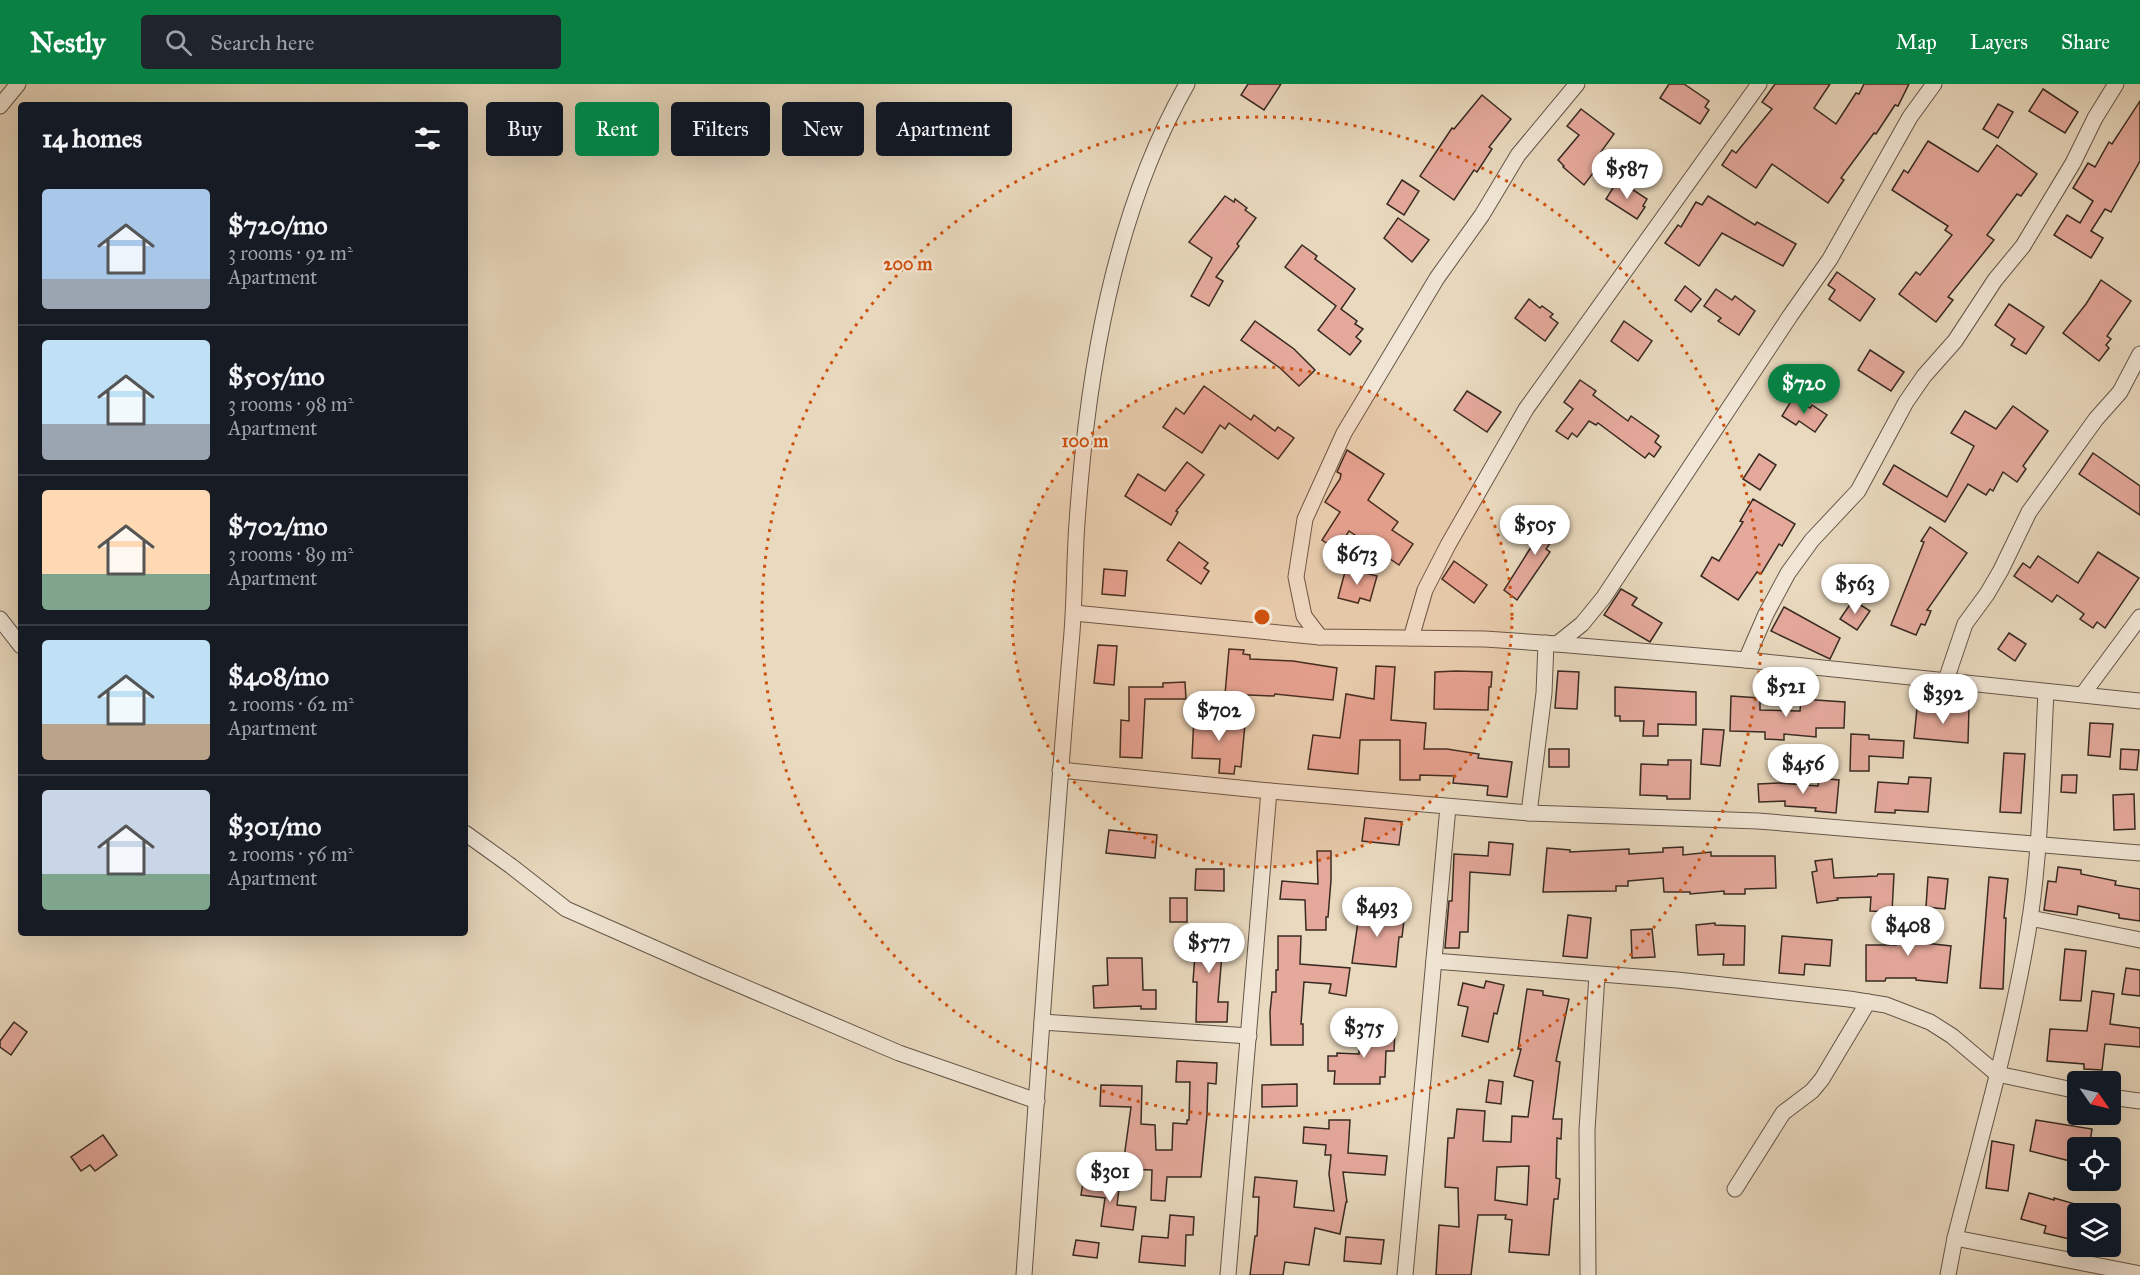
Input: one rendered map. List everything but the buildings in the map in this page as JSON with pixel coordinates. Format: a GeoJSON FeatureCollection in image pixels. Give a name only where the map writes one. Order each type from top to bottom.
{"type":"FeatureCollection","features":[{"type":"Feature","properties":{"kind":"street"},"geometry":{"type":"LineString","coordinates":[[0,106],[18,84]]}},
{"type":"Feature","properties":{"kind":"street"},"geometry":{"type":"LineString","coordinates":[[1024,1275],[1060,770],[1074,613],[1077,525],[1085,428],[1103,318],[1126,229],[1153,155],[1187,84]]}},
{"type":"Feature","properties":{"kind":"street"},"geometry":{"type":"LineString","coordinates":[[1320,637],[1304,616],[1296,577],[1305,519],[1344,433],[1437,278],[1482,215],[1518,155],[1576,84]]}},
{"type":"Feature","properties":{"kind":"street"},"geometry":{"type":"LineString","coordinates":[[1411,638],[1425,590],[1526,409],[1759,84]]}},
{"type":"Feature","properties":{"kind":"street"},"geometry":{"type":"LineString","coordinates":[[1529,813],[1552,643],[1582,624],[1604,597],[1830,259],[1910,117],[1934,84]]}},
{"type":"Feature","properties":{"kind":"street"},"geometry":{"type":"LineString","coordinates":[[1746,660],[1766,614],[1788,573],[1812,540],[1858,491],[1905,402],[1955,341],[1995,280],[2023,246],[2073,163],[2095,118],[2116,84]]}},
{"type":"Feature","properties":{"kind":"street"},"geometry":{"type":"LineString","coordinates":[[1947,680],[1965,624],[1992,586],[2029,512],[2096,419],[2120,392],[2140,354]]}},
{"type":"Feature","properties":{"kind":"street"},"geometry":{"type":"LineString","coordinates":[[1074,613],[1320,637],[1485,639],[1552,643],[1746,660],[2140,701]]}},
{"type":"Feature","properties":{"kind":"street"},"geometry":{"type":"LineString","coordinates":[[2083,694],[2140,617]]}},
{"type":"Feature","properties":{"kind":"street"},"geometry":{"type":"LineString","coordinates":[[0,619],[18,642]]}},
{"type":"Feature","properties":{"kind":"street"},"geometry":{"type":"LineString","coordinates":[[1948,1275],[1955,1238],[2013,1012],[2030,918],[2038,844],[2046,692]]}},
{"type":"Feature","properties":{"kind":"street"},"geometry":{"type":"LineString","coordinates":[[1060,770],[1448,807],[1529,813],[1758,821],[2140,853]]}},
{"type":"Feature","properties":{"kind":"street"},"geometry":{"type":"LineString","coordinates":[[1227,1275],[1269,791]]}},
{"type":"Feature","properties":{"kind":"street"},"geometry":{"type":"LineString","coordinates":[[1405,1275],[1448,807]]}},
{"type":"Feature","properties":{"kind":"street"},"geometry":{"type":"LineString","coordinates":[[468,835],[566,909],[899,1053],[1037,1101]]}},
{"type":"Feature","properties":{"kind":"street"},"geometry":{"type":"LineString","coordinates":[[2030,918],[2140,940]]}},
{"type":"Feature","properties":{"kind":"street"},"geometry":{"type":"LineString","coordinates":[[1434,961],[1677,980],[1886,1005],[1930,1022],[1952,1036],[1997,1074],[2067,1089]]}},
{"type":"Feature","properties":{"kind":"street"},"geometry":{"type":"LineString","coordinates":[[1588,1275],[1587,1130],[1597,975]]}},
{"type":"Feature","properties":{"kind":"street"},"geometry":{"type":"LineString","coordinates":[[1735,1189],[1783,1113],[1812,1091],[1822,1079],[1868,1002]]}},
{"type":"Feature","properties":{"kind":"street"},"geometry":{"type":"LineString","coordinates":[[1042,1022],[1249,1036]]}},
{"type":"Feature","properties":{"kind":"street"},"geometry":{"type":"LineString","coordinates":[[2121,1098],[2140,1101]]}},
{"type":"Feature","properties":{"kind":"street"},"geometry":{"type":"LineString","coordinates":[[1955,1238],[2140,1274]]}}]}
